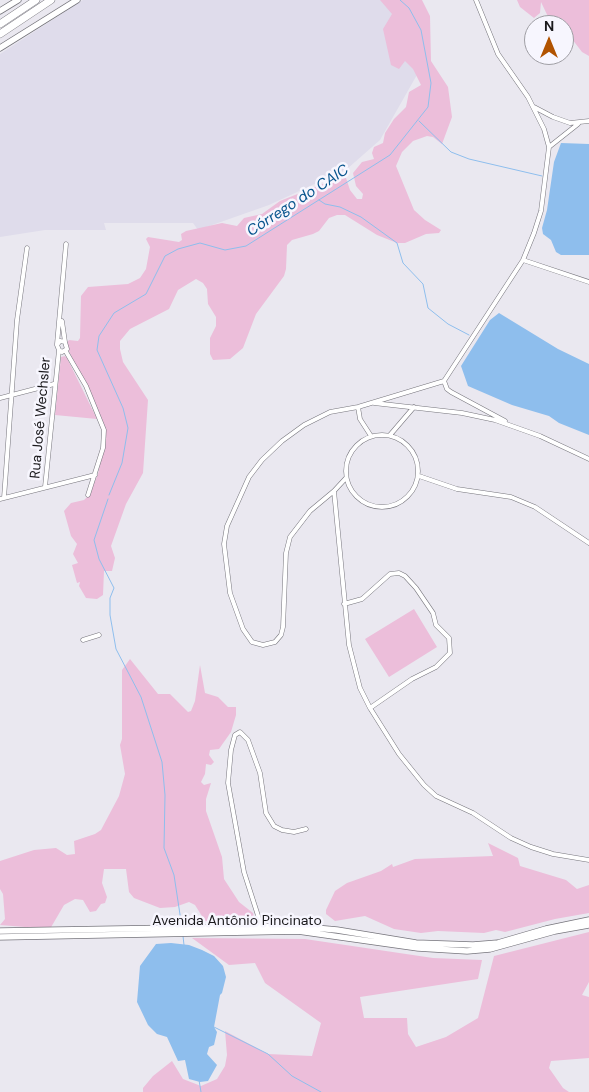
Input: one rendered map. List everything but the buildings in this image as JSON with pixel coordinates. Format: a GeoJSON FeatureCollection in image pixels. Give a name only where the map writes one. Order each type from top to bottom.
{"type":"FeatureCollection","features":[{"type":"Feature","properties":{"kind":"highway"},"geometry":{"type":"LineString","coordinates":[[0,24],[36,0]]}},
{"type":"Feature","properties":{"kind":"highway"},"geometry":{"type":"LineString","coordinates":[[0,34],[51,0]]}},
{"type":"Feature","properties":{"kind":"main road"},"geometry":{"type":"LineString","coordinates":[[0,11],[18,0]]}},
{"type":"Feature","properties":{"kind":"main road"},"geometry":{"type":"LineString","coordinates":[[0,48],[77,0]]}},
{"type":"Feature","properties":{"kind":"main road","name":"Avenida Antônio Pincinato"},"geometry":{"type":"LineString","coordinates":[[0,931],[261,925],[321,928],[416,943],[473,945],[498,942],[589,920]]}},
{"type":"Feature","properties":{"kind":"main road","name":"Avenida Antônio Pincinato"},"geometry":{"type":"LineString","coordinates":[[0,937],[298,931],[418,948],[467,951],[490,949],[555,931],[589,925]]}},
{"type":"Feature","properties":{"kind":"street"},"geometry":{"type":"LineString","coordinates":[[346,478],[310,511],[290,536],[286,553],[281,636],[275,642],[269,644],[263,645],[252,642],[238,620],[226,577],[224,544],[227,526],[249,477],[262,460],[282,442],[304,425],[330,412],[358,407],[444,381],[523,260],[541,211],[550,147],[544,129],[528,97],[498,54],[476,0]]}},
{"type":"Feature","properties":{"kind":"street"},"geometry":{"type":"LineString","coordinates":[[532,106],[553,117],[580,123]]}},
{"type":"Feature","properties":{"kind":"street"},"geometry":{"type":"LineString","coordinates":[[550,147],[573,126],[589,121]]}},
{"type":"Feature","properties":{"kind":"street","name":"Rua José Wechsler"},"geometry":{"type":"LineString","coordinates":[[57,344],[66,244]]}},
{"type":"Feature","properties":{"kind":"street"},"geometry":{"type":"LineString","coordinates":[[27,248],[17,320],[2,498],[95,475]]}},
{"type":"Feature","properties":{"kind":"street"},"geometry":{"type":"LineString","coordinates":[[523,260],[589,282]]}},
{"type":"Feature","properties":{"kind":"street","name":"Rua José Wechsler"},"geometry":{"type":"LineString","coordinates":[[61,316],[65,342]]}},
{"type":"Feature","properties":{"kind":"street"},"geometry":{"type":"LineString","coordinates":[[66,350],[59,350],[57,344],[62,341],[67,345],[66,350],[86,386],[103,425],[103,448],[88,495]]}},
{"type":"Feature","properties":{"kind":"street","name":"Rua José Wechsler"},"geometry":{"type":"LineString","coordinates":[[45,487],[54,384],[59,350]]}},
{"type":"Feature","properties":{"kind":"street"},"geometry":{"type":"LineString","coordinates":[[444,381],[447,389],[517,427],[589,459]]}},
{"type":"Feature","properties":{"kind":"street"},"geometry":{"type":"LineString","coordinates":[[0,398],[54,384]]}},
{"type":"Feature","properties":{"kind":"street"},"geometry":{"type":"LineString","coordinates":[[372,402],[462,413],[517,427]]}},
{"type":"Feature","properties":{"kind":"street"},"geometry":{"type":"LineString","coordinates":[[358,407],[360,419],[371,436]]}},
{"type":"Feature","properties":{"kind":"street"},"geometry":{"type":"LineString","coordinates":[[390,436],[414,407]]}},
{"type":"Feature","properties":{"kind":"street"},"geometry":{"type":"LineString","coordinates":[[371,436],[390,436],[405,442],[415,455],[419,476],[416,487],[400,503],[389,507],[378,507],[367,504],[357,498],[346,478],[348,457],[354,448],[371,436]]}},
{"type":"Feature","properties":{"kind":"street"},"geometry":{"type":"LineString","coordinates":[[419,476],[457,489],[511,497],[540,510],[589,543]]}},
{"type":"Feature","properties":{"kind":"street"},"geometry":{"type":"LineString","coordinates":[[334,491],[349,645],[360,688],[370,708],[399,754],[424,786],[436,796],[467,810],[511,838],[553,854],[589,860]]}},
{"type":"Feature","properties":{"kind":"street"},"geometry":{"type":"LineString","coordinates":[[344,604],[362,598],[390,574],[398,573],[405,576],[416,588],[433,612],[436,624],[449,638],[450,653],[436,667],[412,679],[370,708]]}},
{"type":"Feature","properties":{"kind":"street"},"geometry":{"type":"LineString","coordinates":[[82,640],[100,635]]}},
{"type":"Feature","properties":{"kind":"street"},"geometry":{"type":"LineString","coordinates":[[261,925],[244,872],[228,783],[231,750],[235,735],[240,732],[248,740],[260,772],[266,813],[274,826],[282,830],[294,832],[306,829]]}},
{"type":"Feature","properties":{"kind":"shaded area"},"geometry":{"type":"Polygon","coordinates":[[[83,0],[384,0],[407,29],[418,73],[380,140],[347,169],[269,205],[198,230],[193,223],[104,223],[106,230],[45,230],[0,237],[0,54],[83,0]]]}},
{"type":"Feature","properties":{"kind":"shaded area"},"geometry":{"type":"Polygon","coordinates":[[[380,0],[422,0],[430,16],[431,61],[448,87],[452,117],[442,144],[433,137],[427,136],[413,141],[402,152],[396,166],[414,210],[441,230],[439,233],[426,234],[405,243],[397,243],[377,235],[345,215],[337,215],[329,218],[319,231],[292,240],[287,245],[284,276],[256,314],[243,348],[230,359],[213,360],[210,354],[210,338],[216,326],[216,317],[208,304],[207,289],[203,283],[196,279],[178,290],[169,309],[130,329],[120,341],[120,349],[123,362],[148,400],[143,473],[126,504],[111,546],[115,558],[112,571],[104,571],[103,595],[97,599],[86,598],[79,586],[80,582],[77,583],[72,565],[78,563],[73,554],[77,544],[71,536],[64,511],[71,503],[84,500],[89,495],[98,474],[106,436],[87,384],[78,372],[66,344],[69,340],[78,341],[80,338],[81,296],[88,287],[128,284],[140,278],[146,269],[150,247],[146,239],[148,237],[179,242],[182,240],[181,234],[186,231],[222,223],[237,226],[244,218],[262,214],[280,201],[325,183],[337,174],[346,178],[350,190],[357,199],[362,199],[363,194],[356,186],[353,173],[362,162],[374,159],[372,153],[374,147],[383,143],[385,133],[394,119],[406,107],[409,92],[421,85],[413,69],[405,61],[399,69],[391,65],[383,29],[392,14],[380,0]]]}},
{"type":"Feature","properties":{"kind":"shaded area"},"geometry":{"type":"Polygon","coordinates":[[[517,0],[589,0],[589,56],[582,52],[574,42],[574,15],[547,15],[541,2],[540,13],[538,15],[530,15],[520,7],[517,0]]]}},
{"type":"Feature","properties":{"kind":"shaded area"},"geometry":{"type":"Polygon","coordinates":[[[65,356],[97,419],[55,415],[61,357],[65,356]]]}},
{"type":"Feature","properties":{"kind":"shaded area"},"geometry":{"type":"Polygon","coordinates":[[[414,609],[437,647],[389,677],[365,639],[414,609]]]}},
{"type":"Feature","properties":{"kind":"shaded area"},"geometry":{"type":"Polygon","coordinates":[[[130,659],[158,694],[170,694],[188,712],[191,711],[195,701],[200,665],[205,693],[218,697],[228,707],[236,707],[236,715],[231,732],[219,749],[210,750],[209,755],[214,762],[211,765],[206,764],[205,774],[201,782],[204,785],[211,783],[206,799],[206,811],[222,857],[224,879],[239,902],[253,913],[254,917],[251,922],[244,923],[205,921],[195,905],[189,902],[175,907],[160,908],[134,898],[129,892],[126,869],[104,869],[102,883],[107,897],[105,903],[101,904],[96,911],[90,912],[83,900],[75,899],[64,905],[50,929],[0,925],[5,919],[3,894],[0,889],[0,861],[34,850],[56,848],[67,855],[75,854],[74,841],[101,830],[119,796],[125,774],[120,745],[122,739],[122,670],[130,659]]]}},
{"type":"Feature","properties":{"kind":"shaded area"},"geometry":{"type":"Polygon","coordinates":[[[488,843],[518,858],[520,866],[566,880],[577,889],[589,885],[589,913],[555,919],[505,932],[496,930],[484,933],[438,931],[421,933],[394,929],[365,916],[335,921],[326,914],[335,891],[347,883],[381,871],[392,864],[393,867],[415,859],[493,856],[488,843]]]}},
{"type":"Feature","properties":{"kind":"shaded area"},"geometry":{"type":"Polygon","coordinates":[[[589,932],[589,982],[582,995],[589,997],[589,1058],[551,1061],[549,1068],[563,1088],[569,1092],[143,1092],[143,1088],[153,1076],[172,1061],[183,1079],[201,1086],[217,1079],[225,1066],[227,1055],[225,1031],[268,1054],[312,1056],[321,1023],[265,983],[255,963],[229,965],[192,938],[305,939],[433,958],[482,960],[478,979],[360,997],[364,1018],[407,1018],[408,1034],[416,1047],[446,1037],[478,1018],[494,956],[589,932]]]}},
{"type":"Feature","properties":{"kind":"water"},"geometry":{"type":"Polygon","coordinates":[[[561,143],[589,144],[589,255],[561,255],[556,252],[551,240],[543,234],[542,228],[547,210],[554,162],[561,143]]]}},
{"type":"Feature","properties":{"kind":"water"},"geometry":{"type":"Polygon","coordinates":[[[499,313],[558,349],[589,364],[589,435],[559,423],[549,416],[512,405],[468,386],[461,366],[490,320],[499,313]]]}},
{"type":"Feature","properties":{"kind":"water"},"geometry":{"type":"Polygon","coordinates":[[[156,944],[189,945],[214,956],[223,966],[226,977],[220,995],[214,1027],[217,1032],[214,1045],[209,1047],[207,1054],[217,1065],[208,1081],[200,1082],[189,1079],[185,1060],[178,1061],[167,1037],[157,1034],[148,1025],[137,1002],[140,966],[156,944]]]}},
{"type":"Feature","properties":{"kind":"waterway","name":"Córrego do CAIC"},"geometry":{"type":"LineString","coordinates":[[109,495],[122,463],[128,428],[123,408],[97,350],[99,336],[114,313],[146,294],[165,256],[178,249],[200,243],[225,250],[246,246],[390,155],[428,107],[431,83],[421,30],[409,8],[400,0]]}},
{"type":"Feature","properties":{"kind":"waterway"},"geometry":{"type":"LineString","coordinates":[[419,121],[451,152],[469,159],[542,176]]}},
{"type":"Feature","properties":{"kind":"waterway"},"geometry":{"type":"LineString","coordinates":[[319,200],[361,217],[397,243],[403,263],[423,284],[428,308],[448,324],[469,335]]}},
{"type":"Feature","properties":{"kind":"waterway","name":"Córrego do CAIC"},"geometry":{"type":"LineString","coordinates":[[108,499],[94,540],[99,559],[114,588],[110,598],[110,615],[116,649],[141,697],[162,762],[165,795],[164,848],[174,875],[181,921]]}},
{"type":"Feature","properties":{"kind":"waterway"},"geometry":{"type":"LineString","coordinates":[[183,936],[184,945]]}},
{"type":"Feature","properties":{"kind":"waterway"},"geometry":{"type":"LineString","coordinates":[[214,1027],[268,1054],[292,1076],[321,1092]]}},
{"type":"Feature","properties":{"kind":"waterway"},"geometry":{"type":"LineString","coordinates":[[199,1080],[201,1092]]}}]}
